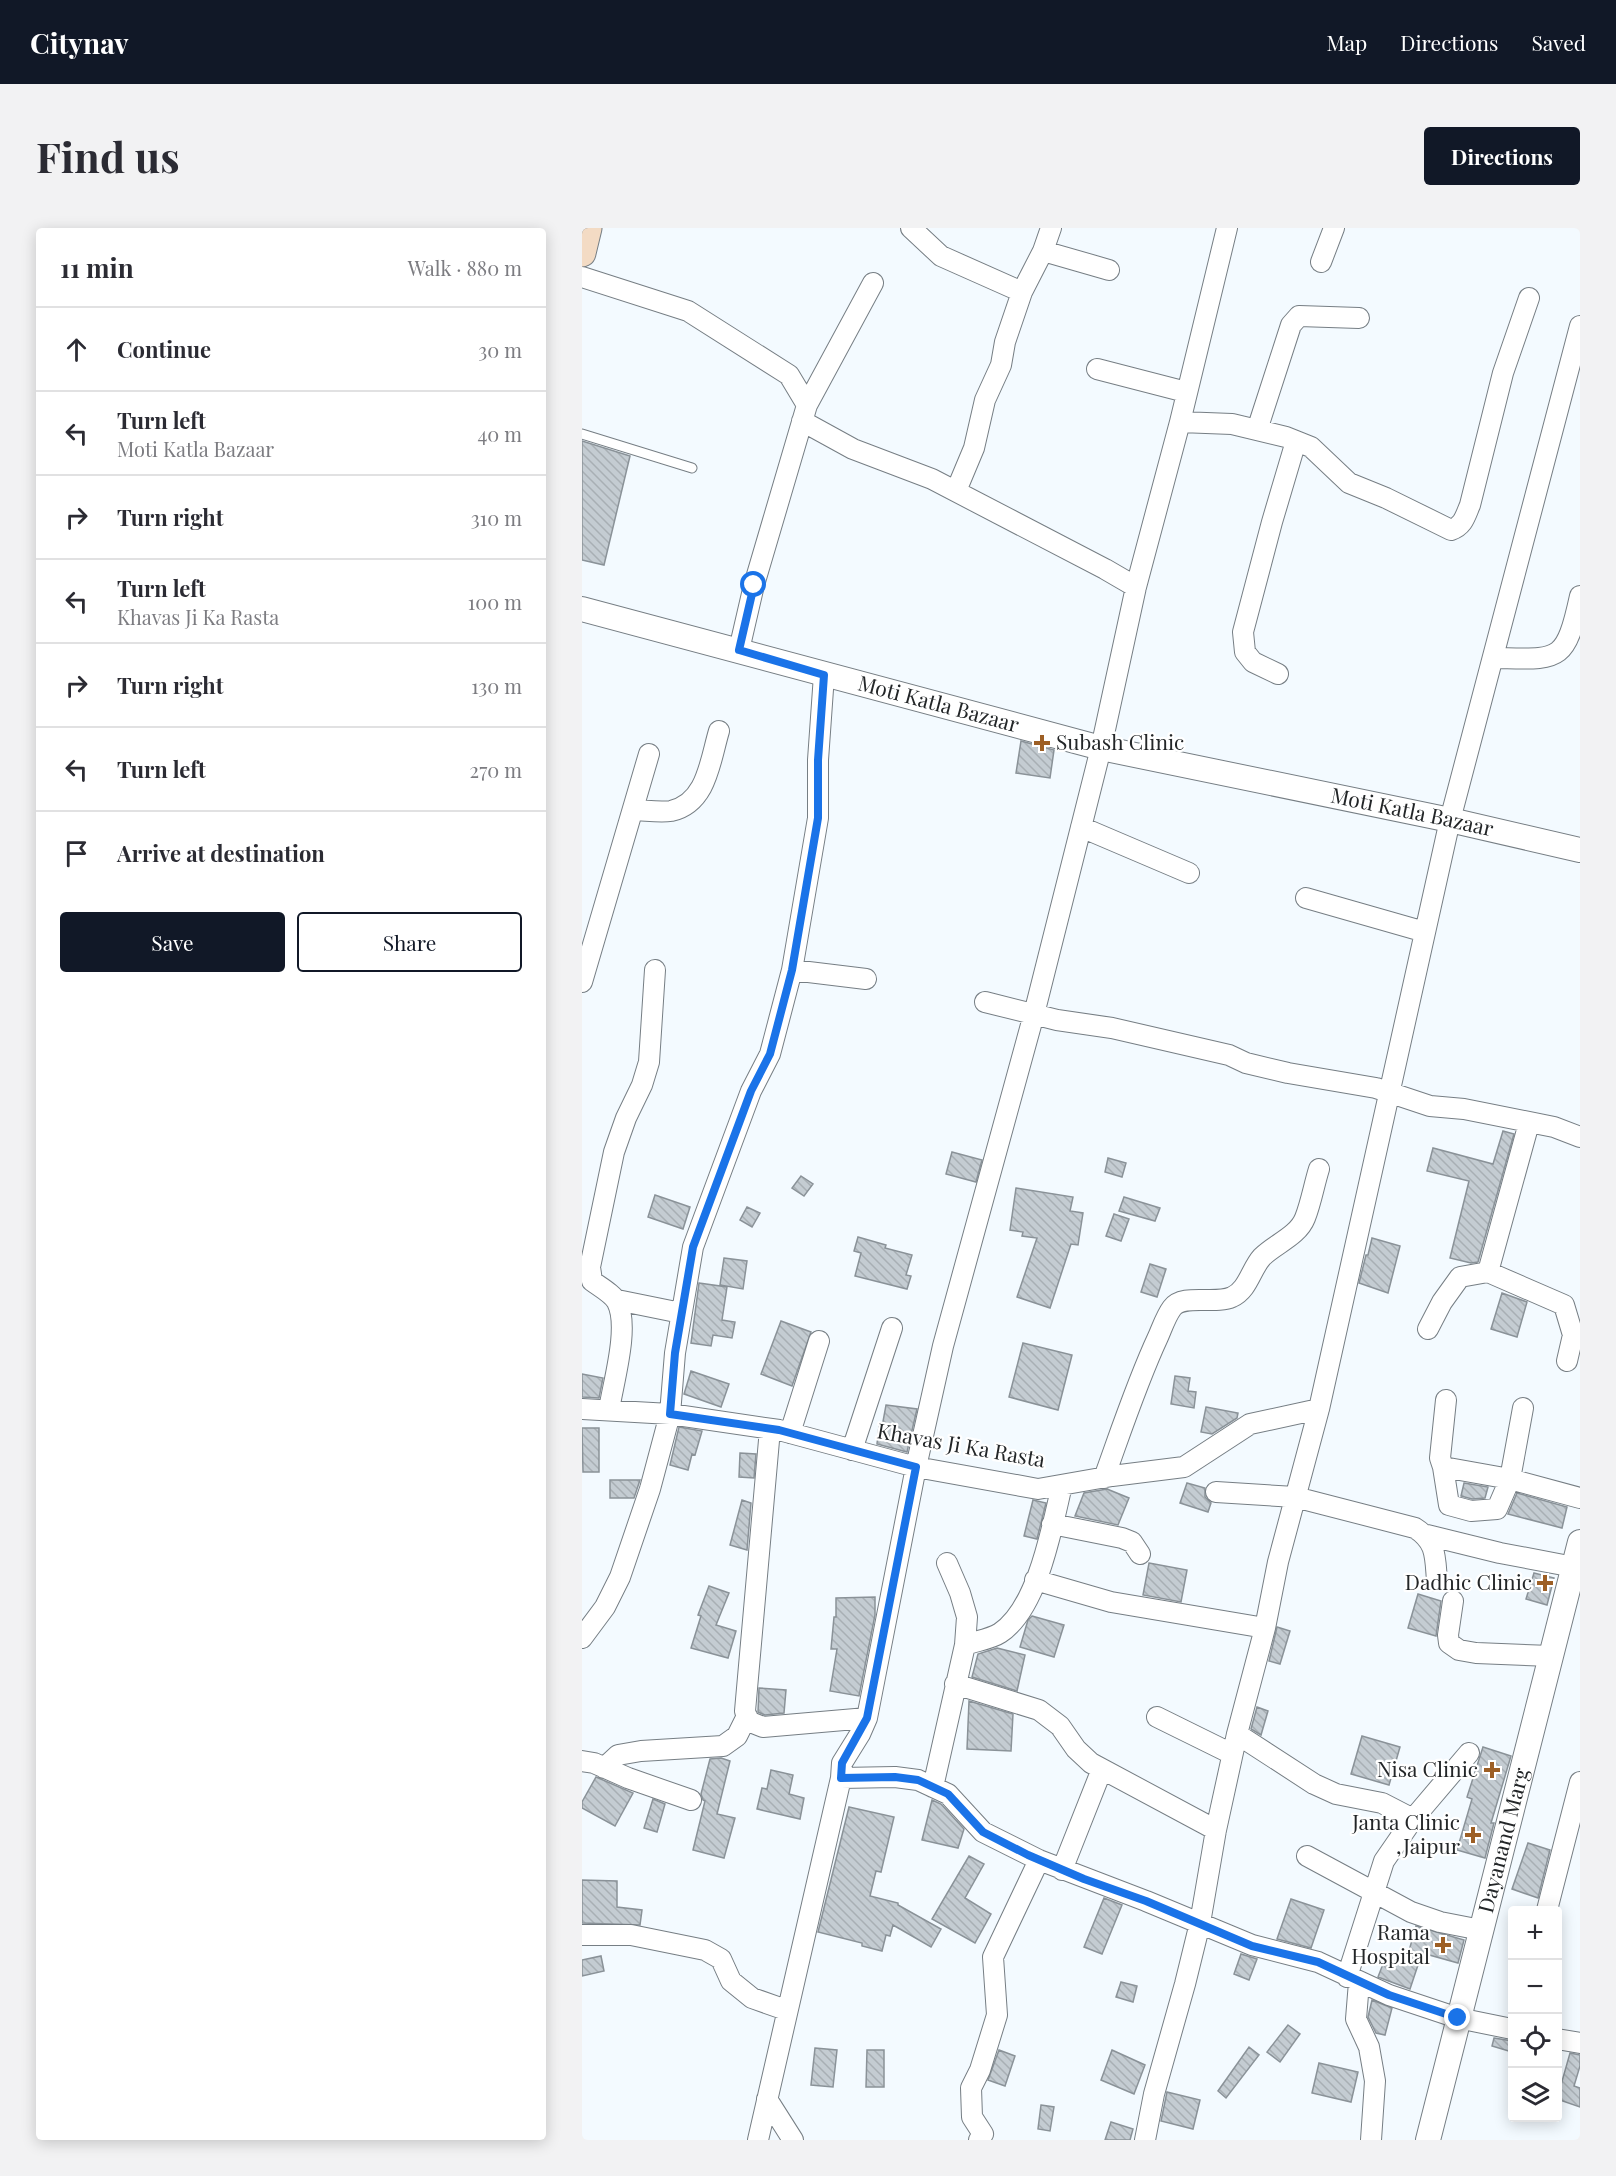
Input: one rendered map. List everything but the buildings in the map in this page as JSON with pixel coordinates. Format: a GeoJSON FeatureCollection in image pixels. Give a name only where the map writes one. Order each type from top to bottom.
{"type":"FeatureCollection","features":[{"type":"Feature","properties":{"kind":"main road"},"geometry":{"type":"LineString","coordinates":[[582,253],[588,228]]}},
{"type":"Feature","properties":{"kind":"street"},"geometry":{"type":"LineString","coordinates":[[910,228],[941,256],[1022,292]]}},
{"type":"Feature","properties":{"kind":"street"},"geometry":{"type":"LineString","coordinates":[[956,491],[974,448],[985,400],[1001,365],[1005,342],[1022,292],[1043,251],[1051,228]]}},
{"type":"Feature","properties":{"kind":"street"},"geometry":{"type":"LineString","coordinates":[[758,2140],[841,1778],[842,1763],[867,1718],[916,1467],[943,1346],[1034,1014],[1101,748],[1156,504],[1180,422],[1227,228]]}},
{"type":"Feature","properties":{"kind":"street"},"geometry":{"type":"LineString","coordinates":[[1321,262],[1334,228]]}},
{"type":"Feature","properties":{"kind":"street"},"geometry":{"type":"LineString","coordinates":[[1043,251],[1109,270]]}},
{"type":"Feature","properties":{"kind":"street"},"geometry":{"type":"LineString","coordinates":[[582,277],[688,310],[789,375],[804,413],[853,449],[932,479],[1136,587]]}},
{"type":"Feature","properties":{"kind":"street"},"geometry":{"type":"LineString","coordinates":[[739,650],[754,585],[804,413],[873,283]]}},
{"type":"Feature","properties":{"kind":"street"},"geometry":{"type":"LineString","coordinates":[[1180,422],[1232,424],[1296,441],[1311,447],[1349,483],[1451,530],[1459,528],[1470,505],[1503,373],[1529,298]]}},
{"type":"Feature","properties":{"kind":"street"},"geometry":{"type":"LineString","coordinates":[[1257,430],[1291,324],[1299,316],[1359,318]]}},
{"type":"Feature","properties":{"kind":"street"},"geometry":{"type":"LineString","coordinates":[[1145,2140],[1154,2094],[1200,1923],[1232,1754],[1265,1628],[1278,1562],[1319,1409],[1450,820],[1580,326]]}},
{"type":"Feature","properties":{"kind":"street"},"geometry":{"type":"LineString","coordinates":[[1097,369],[1186,392]]}},
{"type":"Feature","properties":{"kind":"street"},"geometry":{"type":"LineString","coordinates":[[1278,674],[1253,662],[1245,652],[1243,632],[1296,441]]}},
{"type":"Feature","properties":{"kind":"street"},"geometry":{"type":"LineString","coordinates":[[1493,658],[1544,659],[1559,652],[1568,641],[1580,596]]}},
{"type":"Feature","properties":{"kind":"street","name":"Moti Katla Bazaar"},"geometry":{"type":"LineString","coordinates":[[582,609],[1101,748],[1450,820],[1580,850]]}},
{"type":"Feature","properties":{"kind":"street"},"geometry":{"type":"LineString","coordinates":[[582,1638],[604,1607],[620,1577],[650,1489],[670,1414],[681,1313],[693,1247],[751,1091],[770,1054],[792,970],[818,818],[818,760],[824,675]]}},
{"type":"Feature","properties":{"kind":"street"},"geometry":{"type":"LineString","coordinates":[[633,810],[670,811],[691,803],[702,788],[719,731]]}},
{"type":"Feature","properties":{"kind":"street"},"geometry":{"type":"LineString","coordinates":[[582,982],[649,754]]}},
{"type":"Feature","properties":{"kind":"street"},"geometry":{"type":"LineString","coordinates":[[1081,827],[1189,873]]}},
{"type":"Feature","properties":{"kind":"street"},"geometry":{"type":"LineString","coordinates":[[1306,897],[1425,932]]}},
{"type":"Feature","properties":{"kind":"street"},"geometry":{"type":"LineString","coordinates":[[655,970],[649,1062],[642,1085],[626,1118],[614,1152],[590,1267],[592,1281],[617,1300],[681,1313]]}},
{"type":"Feature","properties":{"kind":"street"},"geometry":{"type":"LineString","coordinates":[[792,970],[866,979]]}},
{"type":"Feature","properties":{"kind":"street"},"geometry":{"type":"LineString","coordinates":[[985,1002],[1057,1020],[1112,1028],[1229,1055],[1246,1063],[1288,1073],[1376,1088],[1430,1106],[1464,1109],[1554,1127],[1580,1137]]}},
{"type":"Feature","properties":{"kind":"street"},"geometry":{"type":"LineString","coordinates":[[1488,1272],[1529,1123]]}},
{"type":"Feature","properties":{"kind":"street"},"geometry":{"type":"LineString","coordinates":[[1104,1478],[1150,1354],[1172,1308],[1179,1302],[1187,1300],[1220,1301],[1235,1296],[1243,1288],[1260,1260],[1273,1247],[1297,1230],[1305,1218],[1319,1169]]}},
{"type":"Feature","properties":{"kind":"street"},"geometry":{"type":"LineString","coordinates":[[1428,1329],[1442,1302],[1460,1277],[1488,1272],[1564,1305],[1573,1335],[1566,1361]]}},
{"type":"Feature","properties":{"kind":"street"},"geometry":{"type":"LineString","coordinates":[[609,1410],[622,1331],[622,1317],[617,1300]]}},
{"type":"Feature","properties":{"kind":"street"},"geometry":{"type":"LineString","coordinates":[[852,1450],[892,1329]]}},
{"type":"Feature","properties":{"kind":"street"},"geometry":{"type":"LineString","coordinates":[[790,1433],[819,1341]]}},
{"type":"Feature","properties":{"kind":"street"},"geometry":{"type":"LineString","coordinates":[[1446,1400],[1440,1458],[1449,1504],[1472,1511],[1497,1509],[1510,1479],[1523,1408]]}},
{"type":"Feature","properties":{"kind":"street","name":"Khavas Ji Ka Rasta"},"geometry":{"type":"LineString","coordinates":[[582,1409],[670,1414],[771,1429],[916,1467],[1038,1489],[1184,1467],[1250,1424],[1319,1409]]}},
{"type":"Feature","properties":{"kind":"street"},"geometry":{"type":"LineString","coordinates":[[771,1429],[745,1711],[748,1721],[753,1725],[763,1727],[867,1718]]}},
{"type":"Feature","properties":{"kind":"street"},"geometry":{"type":"LineString","coordinates":[[1443,1467],[1510,1479],[1580,1498]]}},
{"type":"Feature","properties":{"kind":"street"},"geometry":{"type":"LineString","coordinates":[[965,1645],[999,1634],[1012,1622],[1030,1594],[1045,1556],[1062,1485]]}},
{"type":"Feature","properties":{"kind":"street"},"geometry":{"type":"LineString","coordinates":[[1216,1492],[1295,1497],[1415,1528],[1427,1535],[1500,1553],[1574,1567]]}},
{"type":"Feature","properties":{"kind":"street"},"geometry":{"type":"LineString","coordinates":[[1052,1524],[1122,1538],[1132,1542],[1140,1554]]}},
{"type":"Feature","properties":{"kind":"street"},"geometry":{"type":"LineString","coordinates":[[1427,1535],[1434,1550],[1437,1581]]}},
{"type":"Feature","properties":{"kind":"street","name":"Dayanand Marg"},"geometry":{"type":"LineString","coordinates":[[1428,2140],[1580,1542]]}},
{"type":"Feature","properties":{"kind":"street"},"geometry":{"type":"LineString","coordinates":[[933,1787],[965,1645],[967,1617],[947,1563]]}},
{"type":"Feature","properties":{"kind":"street"},"geometry":{"type":"LineString","coordinates":[[1035,1580],[1110,1602],[1265,1628]]}},
{"type":"Feature","properties":{"kind":"street"},"geometry":{"type":"LineString","coordinates":[[1453,1601],[1448,1635],[1449,1643],[1459,1650],[1476,1653],[1551,1656]]}},
{"type":"Feature","properties":{"kind":"street"},"geometry":{"type":"LineString","coordinates":[[955,1684],[1039,1710],[1060,1726],[1076,1749],[1091,1762],[1216,1830]]}},
{"type":"Feature","properties":{"kind":"street"},"geometry":{"type":"LineString","coordinates":[[604,1768],[618,1755],[641,1751],[723,1746],[737,1736],[747,1716]]}},
{"type":"Feature","properties":{"kind":"street"},"geometry":{"type":"LineString","coordinates":[[1157,1717],[1232,1754]]}},
{"type":"Feature","properties":{"kind":"street"},"geometry":{"type":"LineString","coordinates":[[1237,1734],[1314,1784],[1336,1794],[1382,1803],[1413,1819]]}},
{"type":"Feature","properties":{"kind":"street"},"geometry":{"type":"LineString","coordinates":[[1371,2140],[1375,2081],[1369,2047],[1356,2019],[1353,1980],[1374,1894],[1384,1861],[1413,1819],[1468,1754]]}},
{"type":"Feature","properties":{"kind":"street"},"geometry":{"type":"LineString","coordinates":[[582,1761],[594,1763],[628,1778],[691,1800]]}},
{"type":"Feature","properties":{"kind":"street"},"geometry":{"type":"LineString","coordinates":[[1062,1870],[1102,1769]]}},
{"type":"Feature","properties":{"kind":"street"},"geometry":{"type":"LineString","coordinates":[[841,1778],[895,1777],[918,1780],[948,1794],[983,1832],[1062,1870],[1200,1923],[1252,1946],[1318,1962],[1389,1995],[1458,2018],[1508,2028]]}},
{"type":"Feature","properties":{"kind":"street"},"geometry":{"type":"LineString","coordinates":[[1548,1906],[1580,1782]]}},
{"type":"Feature","properties":{"kind":"street"},"geometry":{"type":"LineString","coordinates":[[1307,1856],[1411,1912],[1440,1922],[1481,1930]]}},
{"type":"Feature","properties":{"kind":"street"},"geometry":{"type":"LineString","coordinates":[[979,2140],[983,2134],[972,2117],[971,2088],[980,2070],[997,2015],[993,1957],[1039,1860]]}},
{"type":"Feature","properties":{"kind":"street"},"geometry":{"type":"LineString","coordinates":[[582,1935],[631,1935],[705,1950],[721,1959],[731,1981],[752,1998],[786,2010]]}},
{"type":"Feature","properties":{"kind":"street"},"geometry":{"type":"LineString","coordinates":[[1562,2039],[1580,2043]]}},
{"type":"Feature","properties":{"kind":"street"},"geometry":{"type":"LineString","coordinates":[[767,2099],[793,2140]]}},
{"type":"Feature","properties":{"kind":"lane"},"geometry":{"type":"LineString","coordinates":[[582,434],[692,468]]}},
{"type":"Feature","properties":{"kind":"place","name":"Subash Clinic"},"geometry":{"type":"Point","coordinates":[1042,743]}},
{"type":"Feature","properties":{"kind":"place","name":"Dadhic Clinic"},"geometry":{"type":"Point","coordinates":[1545,1583]}},
{"type":"Feature","properties":{"kind":"place","name":"Nisa Clinic"},"geometry":{"type":"Point","coordinates":[1492,1770]}},
{"type":"Feature","properties":{"kind":"place","name":"Janta Clinic ,Jaipur"},"geometry":{"type":"Point","coordinates":[1473,1835]}},
{"type":"Feature","properties":{"kind":"place","name":"Rama Hospital"},"geometry":{"type":"Point","coordinates":[1443,1945]}},
{"type":"Feature","properties":{"kind":"route"},"geometry":{"type":"LineString","coordinates":[[754,585],[739,650],[824,675],[818,760],[818,818],[792,970],[770,1054],[751,1091],[693,1247],[675,1353],[670,1414],[779,1430],[916,1467],[867,1718],[842,1763],[841,1778],[895,1777],[918,1780],[948,1794],[983,1832],[1028,1855],[1252,1946],[1318,1962],[1389,1995],[1458,2018]]}}]}
